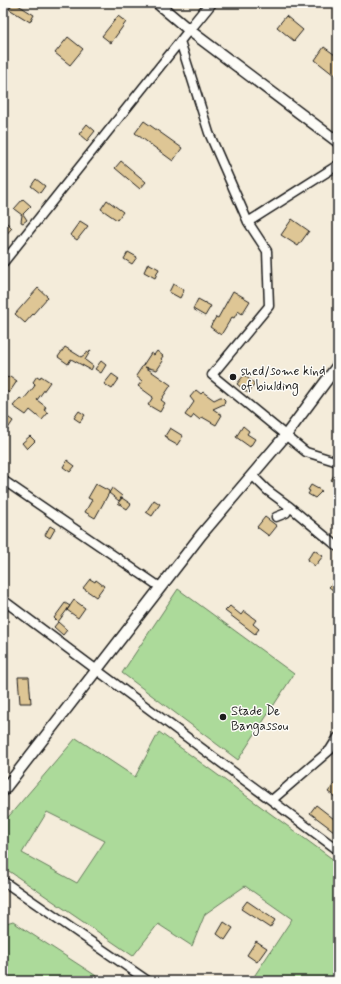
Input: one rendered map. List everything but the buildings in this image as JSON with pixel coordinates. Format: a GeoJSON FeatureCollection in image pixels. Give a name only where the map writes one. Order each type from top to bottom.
{"type":"FeatureCollection","features":[{"type":"Feature","properties":{"kind":"main road"},"geometry":{"type":"LineString","coordinates":[[157,3],[189,30],[338,142]]}},
{"type":"Feature","properties":{"kind":"main road"},"geometry":{"type":"LineString","coordinates":[[189,30],[211,3]]}},
{"type":"Feature","properties":{"kind":"main road"},"geometry":{"type":"LineString","coordinates":[[3,791],[201,535],[286,435],[338,364]]}},
{"type":"Feature","properties":{"kind":"street"},"geometry":{"type":"LineString","coordinates":[[3,263],[189,30]]}},
{"type":"Feature","properties":{"kind":"street"},"geometry":{"type":"LineString","coordinates":[[180,41],[209,133],[248,222],[268,251],[269,306],[212,375],[306,452],[338,462],[309,453]]}},
{"type":"Feature","properties":{"kind":"street"},"geometry":{"type":"LineString","coordinates":[[248,222],[338,165]]}},
{"type":"Feature","properties":{"kind":"street"},"geometry":{"type":"LineString","coordinates":[[252,475],[267,490],[338,547]]}},
{"type":"Feature","properties":{"kind":"street"},"geometry":{"type":"LineString","coordinates":[[3,480],[160,587]]}},
{"type":"Feature","properties":{"kind":"street"},"geometry":{"type":"LineString","coordinates":[[276,517],[286,513],[290,507]]}},
{"type":"Feature","properties":{"kind":"street"},"geometry":{"type":"LineString","coordinates":[[3,600],[338,850]]}},
{"type":"Feature","properties":{"kind":"street"},"geometry":{"type":"LineString","coordinates":[[272,800],[330,750],[338,737]]}},
{"type":"Feature","properties":{"kind":"street"},"geometry":{"type":"LineString","coordinates":[[3,881],[148,981]]}},
{"type":"Feature","properties":{"kind":"green space","name":"Stade De Bangassou"},"geometry":{"type":"Polygon","coordinates":[[[178,589],[294,674],[238,760],[122,673],[178,589]]]}},
{"type":"Feature","properties":{"kind":"green space"},"geometry":{"type":"Polygon","coordinates":[[[159,732],[338,863],[338,981],[251,981],[292,919],[245,886],[205,914],[192,946],[158,924],[133,956],[3,867],[3,823],[76,738],[135,777],[159,732]],[[47,812],[22,853],[77,883],[105,841],[47,812]]]}},
{"type":"Feature","properties":{"kind":"green space"},"geometry":{"type":"Polygon","coordinates":[[[13,922],[104,981],[3,981],[3,925],[13,922]]]}},
{"type":"Feature","properties":{"kind":"place","name":"shed/some kind of biulding"},"geometry":{"type":"Point","coordinates":[233,377]}},
{"type":"Feature","properties":{"kind":"place","name":"Stade De Bangassou"},"geometry":{"type":"Point","coordinates":[223,717]}}]}
